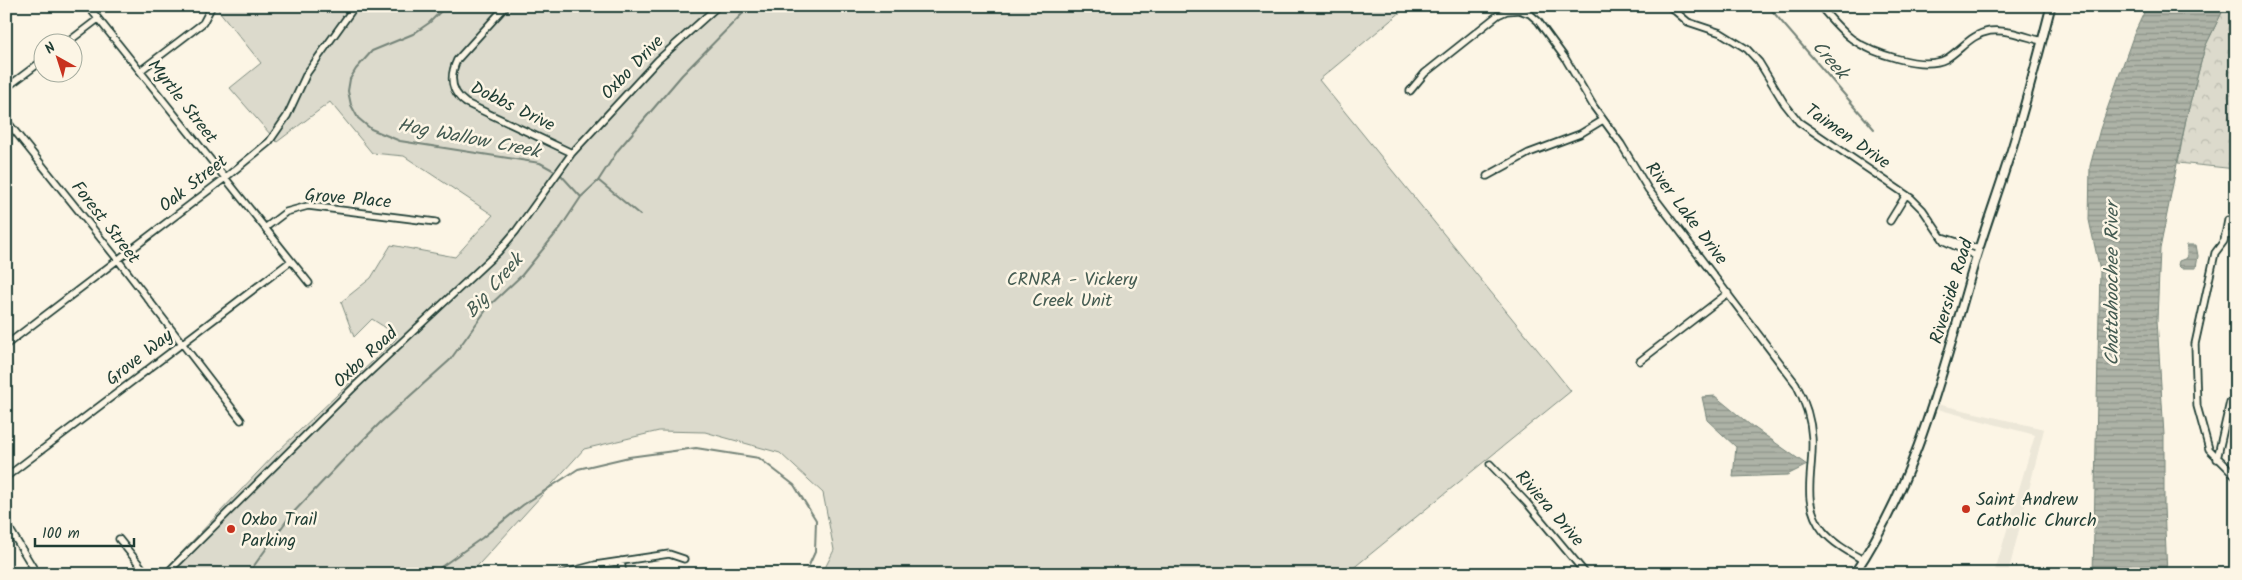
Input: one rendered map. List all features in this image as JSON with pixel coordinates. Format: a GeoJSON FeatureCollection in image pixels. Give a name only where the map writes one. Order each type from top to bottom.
{"type":"FeatureCollection","features":[{"type":"Feature","properties":{"kind":"street","name":"Myrtle Street"},"geometry":{"type":"LineString","coordinates":[[88,6],[309,283]]}},
{"type":"Feature","properties":{"kind":"street"},"geometry":{"type":"LineString","coordinates":[[140,71],[203,23],[212,6]]}},
{"type":"Feature","properties":{"kind":"street","name":"Oak Street"},"geometry":{"type":"LineString","coordinates":[[6,345],[225,178],[269,142],[288,116],[307,73],[355,6]]}},
{"type":"Feature","properties":{"kind":"street","name":"Dobbs Drive"},"geometry":{"type":"LineString","coordinates":[[506,6],[457,60],[452,70],[454,88],[457,95],[466,103],[572,153]]}},
{"type":"Feature","properties":{"kind":"street","name":"Oxbo Drive"},"geometry":{"type":"LineString","coordinates":[[572,153],[658,60],[718,6]]}},
{"type":"Feature","properties":{"kind":"street","name":"Taimen Drive"},"geometry":{"type":"LineString","coordinates":[[1669,6],[1688,22],[1721,33],[1747,50],[1762,67],[1784,103],[1799,122],[1919,205],[1944,241],[1950,245],[1978,253]]}},
{"type":"Feature","properties":{"kind":"street"},"geometry":{"type":"LineString","coordinates":[[1820,6],[1836,25],[1854,40],[1872,49],[1914,63],[1924,64],[1941,61],[1973,38],[1989,31],[2005,32],[2042,41]]}},
{"type":"Feature","properties":{"kind":"street","name":"Riverside Road"},"geometry":{"type":"LineString","coordinates":[[1854,574],[1890,514],[1913,461],[1938,389],[1978,253],[2014,143],[2051,6]]}},
{"type":"Feature","properties":{"kind":"street","name":"River Lake Drive"},"geometry":{"type":"LineString","coordinates":[[1410,91],[1425,72],[1507,10],[1519,10],[1530,14],[1538,21],[1565,58],[1648,189],[1788,370],[1804,400],[1810,419],[1812,438],[1808,495],[1816,519],[1832,540],[1863,560]]}},
{"type":"Feature","properties":{"kind":"street"},"geometry":{"type":"LineString","coordinates":[[81,32],[98,19]]}},
{"type":"Feature","properties":{"kind":"street"},"geometry":{"type":"LineString","coordinates":[[6,88],[32,69]]}},
{"type":"Feature","properties":{"kind":"street","name":"Forest Street"},"geometry":{"type":"LineString","coordinates":[[6,120],[118,260],[241,420]]}},
{"type":"Feature","properties":{"kind":"street"},"geometry":{"type":"LineString","coordinates":[[1487,176],[1529,153],[1580,134],[1603,120]]}},
{"type":"Feature","properties":{"kind":"street","name":"Oxbo Road"},"geometry":{"type":"LineString","coordinates":[[166,574],[356,385],[498,252],[516,231],[572,153]]}},
{"type":"Feature","properties":{"kind":"street"},"geometry":{"type":"LineString","coordinates":[[1890,221],[1906,195]]}},
{"type":"Feature","properties":{"kind":"street","name":"Grove Place"},"geometry":{"type":"LineString","coordinates":[[265,228],[286,212],[308,206],[436,222]]}},
{"type":"Feature","properties":{"kind":"street"},"geometry":{"type":"LineString","coordinates":[[2236,222],[2228,220],[2222,245],[2215,253],[2195,344],[2197,406],[2206,442],[2217,458],[2236,476]]}},
{"type":"Feature","properties":{"kind":"street"},"geometry":{"type":"LineString","coordinates":[[2225,234],[2236,236]]}},
{"type":"Feature","properties":{"kind":"street","name":"Grove Way"},"geometry":{"type":"LineString","coordinates":[[6,477],[291,261]]}},
{"type":"Feature","properties":{"kind":"street"},"geometry":{"type":"LineString","coordinates":[[1640,361],[1728,293]]}},
{"type":"Feature","properties":{"kind":"street"},"geometry":{"type":"LineString","coordinates":[[2217,458],[2230,402],[2236,403]]}},
{"type":"Feature","properties":{"kind":"street","name":"Riviera Drive"},"geometry":{"type":"LineString","coordinates":[[1490,464],[1528,503],[1586,574]]}},
{"type":"Feature","properties":{"kind":"street"},"geometry":{"type":"LineString","coordinates":[[6,523],[37,574]]}},
{"type":"Feature","properties":{"kind":"street"},"geometry":{"type":"LineString","coordinates":[[119,539],[147,574]]}},
{"type":"Feature","properties":{"kind":"street"},"geometry":{"type":"LineString","coordinates":[[560,574],[622,561],[669,554],[684,559]]}},
{"type":"Feature","properties":{"kind":"street"},"geometry":{"type":"LineString","coordinates":[[622,561],[623,574]]}},
{"type":"Feature","properties":{"kind":"shaded area"},"geometry":{"type":"Polygon","coordinates":[[[1933,403],[2044,429],[2008,574],[1994,574],[2035,435],[1937,409],[1887,528],[1859,574],[1853,574],[1884,520],[1916,450],[1933,403]]]}},
{"type":"Feature","properties":{"kind":"green space","name":"CRNRA - Vickery Creek Unit"},"geometry":{"type":"Polygon","coordinates":[[[215,6],[1408,6],[1319,80],[1571,391],[1346,574],[822,574],[834,550],[823,493],[780,453],[705,432],[659,431],[584,449],[470,574],[161,574],[278,451],[395,340],[397,335],[372,319],[354,337],[341,302],[371,278],[391,245],[455,257],[493,215],[404,156],[372,153],[330,102],[277,142],[230,88],[261,63],[215,6]]]}},
{"type":"Feature","properties":{"kind":"green space"},"geometry":{"type":"Polygon","coordinates":[[[2225,6],[2236,6],[2236,169],[2178,163],[2186,119],[2205,47],[2225,6]]]}},
{"type":"Feature","properties":{"kind":"water","name":"Chattahoochee River"},"geometry":{"type":"Polygon","coordinates":[[[2147,6],[2225,6],[2205,47],[2186,119],[2160,249],[2157,320],[2164,435],[2164,506],[2167,574],[2093,574],[2100,270],[2089,220],[2090,166],[2100,129],[2134,34],[2147,6]]]}},
{"type":"Feature","properties":{"kind":"water"},"geometry":{"type":"Polygon","coordinates":[[[2187,245],[2196,245],[2198,256],[2196,268],[2181,268],[2178,265],[2179,261],[2187,258],[2187,245]]]}},
{"type":"Feature","properties":{"kind":"water"},"geometry":{"type":"Polygon","coordinates":[[[1715,396],[1749,424],[1807,465],[1787,475],[1733,477],[1736,447],[1707,420],[1702,397],[1715,396]]]}},
{"type":"Feature","properties":{"kind":"waterway","name":"Hog Wallow Creek"},"geometry":{"type":"LineString","coordinates":[[446,6],[429,23],[413,34],[372,51],[356,69],[350,79],[348,91],[351,105],[358,118],[371,129],[400,141],[540,163],[560,174],[581,197]]}},
{"type":"Feature","properties":{"kind":"waterway","name":"Big Creek"},"geometry":{"type":"LineString","coordinates":[[248,574],[290,516],[381,422],[450,360],[489,306],[522,275],[561,227],[581,197],[598,181],[618,150],[682,75],[750,6]]}},
{"type":"Feature","properties":{"kind":"waterway","name":"Creek"},"geometry":{"type":"LineString","coordinates":[[1768,6],[1874,129]]}},
{"type":"Feature","properties":{"kind":"waterway"},"geometry":{"type":"LineString","coordinates":[[599,181],[640,215]]}},
{"type":"Feature","properties":{"kind":"waterway","name":"Big Creek"},"geometry":{"type":"LineString","coordinates":[[431,574],[482,538],[523,505],[578,469],[629,457],[696,448],[759,458],[794,485],[816,520],[815,552],[805,574]]}},
{"type":"Feature","properties":{"kind":"place","name":"Saint Andrew Catholic Church"},"geometry":{"type":"Point","coordinates":[1966,509]}},
{"type":"Feature","properties":{"kind":"place","name":"Oxbo Trail Parking"},"geometry":{"type":"Point","coordinates":[231,529]}}]}
